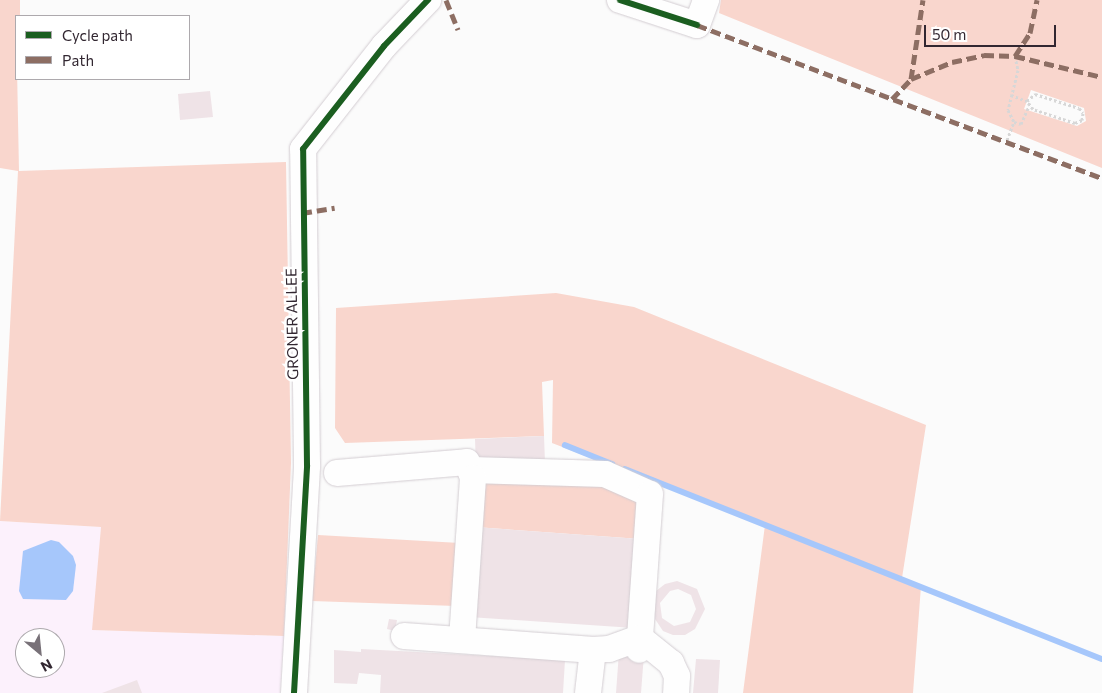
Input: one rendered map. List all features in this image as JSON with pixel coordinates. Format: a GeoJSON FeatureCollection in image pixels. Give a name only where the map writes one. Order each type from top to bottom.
{"type":"FeatureCollection","features":[{"type":"Feature","properties":{"kind":"street","name":"GRONER ALLEE"},"geometry":{"type":"LineString","coordinates":[[294,693],[307,465],[303,149],[384,46],[428,0]]}},
{"type":"Feature","properties":{"kind":"street"},"geometry":{"type":"LineString","coordinates":[[620,0],[697,25],[706,0]]}},
{"type":"Feature","properties":{"kind":"street"},"geometry":{"type":"LineString","coordinates":[[337,473],[459,460],[467,462],[473,478],[462,640]]}},
{"type":"Feature","properties":{"kind":"street"},"geometry":{"type":"LineString","coordinates":[[471,470],[605,474],[650,494],[639,644]]}},
{"type":"Feature","properties":{"kind":"street"},"geometry":{"type":"LineString","coordinates":[[404,636],[593,650],[639,644],[671,663],[677,676],[676,693]]}},
{"type":"Feature","properties":{"kind":"street"},"geometry":{"type":"LineString","coordinates":[[588,693],[593,650]]}},
{"type":"Feature","properties":{"kind":"path"},"geometry":{"type":"LineString","coordinates":[[1015,56],[1018,70],[1008,110],[1014,122],[1021,124],[1028,101],[1035,94],[1079,108],[1084,116],[1075,123],[1028,106]]}},
{"type":"Feature","properties":{"kind":"path"},"geometry":{"type":"LineString","coordinates":[[1011,95],[1028,101]]}},
{"type":"Feature","properties":{"kind":"path"},"geometry":{"type":"LineString","coordinates":[[1007,140],[1014,122]]}},
{"type":"Feature","properties":{"kind":"shaded area"},"geometry":{"type":"Polygon","coordinates":[[[0,0],[20,0],[20,15],[15,15],[15,80],[17,80],[19,171],[286,162],[291,463],[284,636],[92,630],[101,527],[0,521],[18,171],[0,168],[0,0]]]}},
{"type":"Feature","properties":{"kind":"shaded area"},"geometry":{"type":"Polygon","coordinates":[[[721,0],[1102,0],[1102,168],[719,13],[721,0]],[[1031,90],[1024,109],[1077,126],[1086,121],[1084,108],[1031,90]]]}},
{"type":"Feature","properties":{"kind":"shaded area"},"geometry":{"type":"Polygon","coordinates":[[[556,293],[634,307],[926,425],[902,578],[921,586],[913,693],[743,693],[765,525],[552,443],[553,380],[542,382],[544,436],[345,443],[335,428],[336,308],[556,293]]]}},
{"type":"Feature","properties":{"kind":"shaded area"},"geometry":{"type":"Polygon","coordinates":[[[478,479],[617,484],[638,494],[640,539],[475,527],[478,479]]]}},
{"type":"Feature","properties":{"kind":"shaded area"},"geometry":{"type":"Polygon","coordinates":[[[0,521],[101,527],[93,630],[284,636],[280,693],[0,693],[0,521]]]}},
{"type":"Feature","properties":{"kind":"shaded area"},"geometry":{"type":"Polygon","coordinates":[[[318,535],[460,543],[456,606],[312,601],[318,535]]]}},
{"type":"Feature","properties":{"kind":"water"},"geometry":{"type":"Polygon","coordinates":[[[51,540],[59,542],[73,556],[76,565],[73,591],[66,600],[23,599],[19,591],[23,551],[51,540]]]}},
{"type":"Feature","properties":{"kind":"building"},"geometry":{"type":"Polygon","coordinates":[[[210,91],[213,117],[180,120],[178,94],[210,91]]]}},
{"type":"Feature","properties":{"kind":"building"},"geometry":{"type":"Polygon","coordinates":[[[544,436],[545,463],[476,466],[475,439],[544,436]]]}},
{"type":"Feature","properties":{"kind":"building"},"geometry":{"type":"Polygon","coordinates":[[[475,527],[640,539],[634,628],[469,617],[475,527]]]}},
{"type":"Feature","properties":{"kind":"building"},"geometry":{"type":"Polygon","coordinates":[[[677,581],[697,589],[705,609],[695,629],[685,635],[673,635],[663,631],[651,613],[656,591],[665,584],[677,581]],[[678,589],[670,591],[660,603],[662,618],[674,626],[690,622],[696,609],[691,595],[678,589]]]}},
{"type":"Feature","properties":{"kind":"building"},"geometry":{"type":"Polygon","coordinates":[[[389,619],[397,620],[395,631],[387,629],[389,619]]]}},
{"type":"Feature","properties":{"kind":"building"},"geometry":{"type":"Polygon","coordinates":[[[361,649],[565,660],[563,693],[380,693],[381,675],[359,673],[357,684],[334,683],[334,650],[361,652],[361,649]]]}},
{"type":"Feature","properties":{"kind":"building"},"geometry":{"type":"Polygon","coordinates":[[[619,652],[644,654],[641,693],[616,693],[619,652]]]}},
{"type":"Feature","properties":{"kind":"building"},"geometry":{"type":"Polygon","coordinates":[[[696,659],[720,660],[718,693],[693,693],[696,659]]]}},
{"type":"Feature","properties":{"kind":"building"},"geometry":{"type":"Polygon","coordinates":[[[137,680],[142,693],[102,693],[137,680]]]}},
{"type":"Feature","properties":{"kind":"waterway"},"geometry":{"type":"LineString","coordinates":[[565,445],[612,464]]}},
{"type":"Feature","properties":{"kind":"waterway"},"geometry":{"type":"LineString","coordinates":[[625,469],[1102,659]]}},
{"type":"Feature","properties":{"kind":"marked path"},"geometry":{"type":"LineString","coordinates":[[446,0],[458,30]]}},
{"type":"Feature","properties":{"kind":"marked path"},"geometry":{"type":"LineString","coordinates":[[911,79],[923,0]]}},
{"type":"Feature","properties":{"kind":"marked path"},"geometry":{"type":"LineString","coordinates":[[1015,56],[1030,33],[1037,0]]}},
{"type":"Feature","properties":{"kind":"marked path"},"geometry":{"type":"LineString","coordinates":[[697,25],[1102,178]]}},
{"type":"Feature","properties":{"kind":"marked path"},"geometry":{"type":"LineString","coordinates":[[892,99],[911,79],[952,62],[984,55],[1015,56],[1102,77]]}},
{"type":"Feature","properties":{"kind":"marked path"},"geometry":{"type":"LineString","coordinates":[[302,213],[335,208]]}},
{"type":"Feature","properties":{"kind":"cycle path"},"geometry":{"type":"LineString","coordinates":[[294,693],[307,465],[303,149],[384,46],[428,0]]}},
{"type":"Feature","properties":{"kind":"cycle path"},"geometry":{"type":"LineString","coordinates":[[620,0],[697,25]]}}]}
